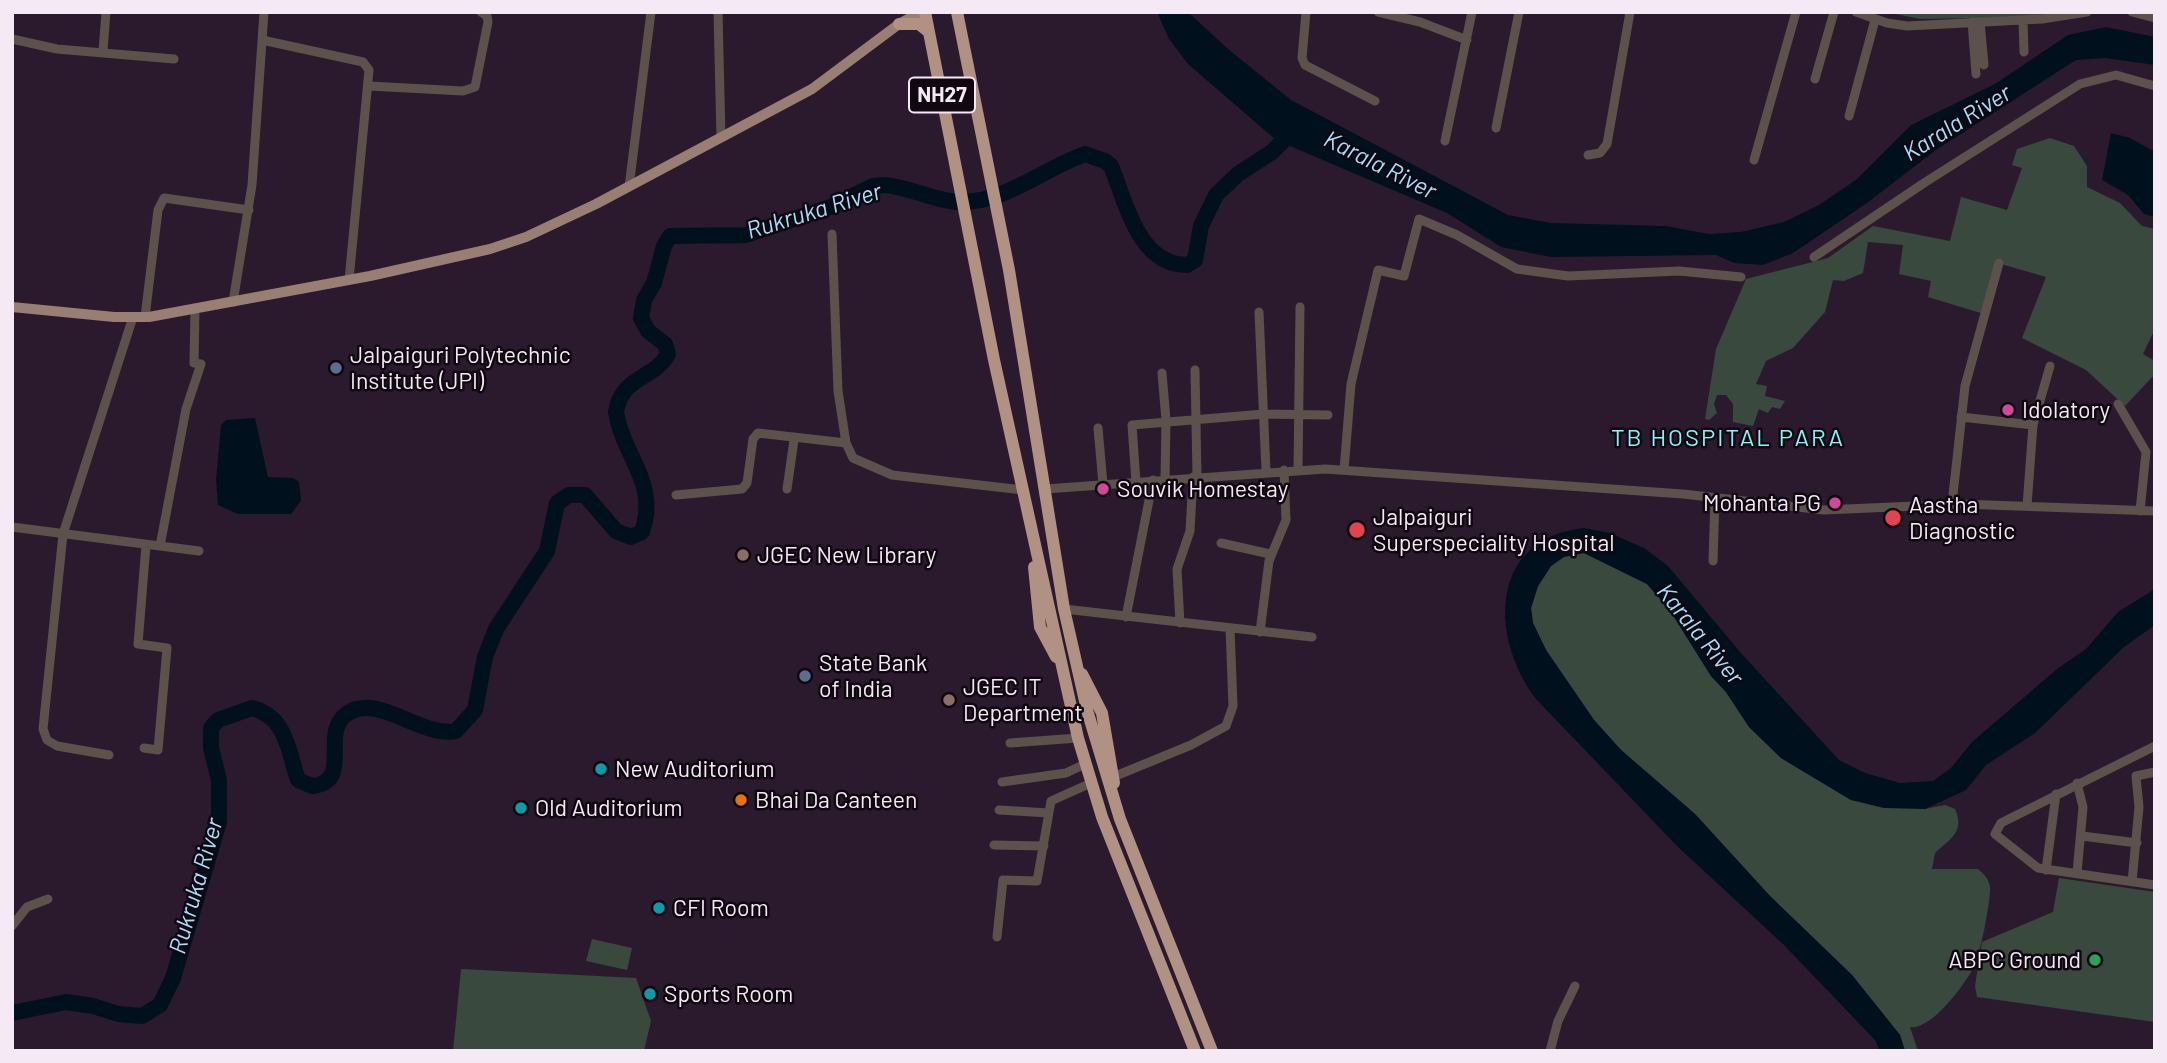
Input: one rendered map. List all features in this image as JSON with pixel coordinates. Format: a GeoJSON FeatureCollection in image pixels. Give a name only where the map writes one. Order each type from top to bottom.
{"type":"FeatureCollection","features":[{"type":"Feature","properties":{"kind":"highway","name":"NH27"},"geometry":{"type":"LineString","coordinates":[[923,12],[1034,544],[1078,738],[1091,783],[1195,1051]]}},
{"type":"Feature","properties":{"kind":"highway","name":"NH27"},"geometry":{"type":"LineString","coordinates":[[957,12],[1004,243],[1064,610],[1076,665],[1116,807],[1212,1051]]}},
{"type":"Feature","properties":{"kind":"highway"},"geometry":{"type":"LineString","coordinates":[[899,24],[919,24],[929,32]]}},
{"type":"Feature","properties":{"kind":"highway"},"geometry":{"type":"LineString","coordinates":[[1023,490],[1045,489]]}},
{"type":"Feature","properties":{"kind":"highway","name":"NH27"},"geometry":{"type":"LineString","coordinates":[[1076,665],[1102,713],[1116,807]]}},
{"type":"Feature","properties":{"kind":"main road"},"geometry":{"type":"LineString","coordinates":[[899,24],[906,12]]}},
{"type":"Feature","properties":{"kind":"main road"},"geometry":{"type":"LineString","coordinates":[[12,307],[139,317],[349,280],[490,249],[526,237],[629,187],[811,89],[899,24],[923,12]]}},
{"type":"Feature","properties":{"kind":"street"},"geometry":{"type":"LineString","coordinates":[[103,51],[106,12]]}},
{"type":"Feature","properties":{"kind":"street"},"geometry":{"type":"LineString","coordinates":[[233,302],[249,209],[264,12]]}},
{"type":"Feature","properties":{"kind":"street"},"geometry":{"type":"LineString","coordinates":[[369,86],[463,91],[475,87],[488,22],[487,16],[481,12]]}},
{"type":"Feature","properties":{"kind":"street"},"geometry":{"type":"LineString","coordinates":[[629,187],[652,12]]}},
{"type":"Feature","properties":{"kind":"street"},"geometry":{"type":"LineString","coordinates":[[718,12],[721,138]]}},
{"type":"Feature","properties":{"kind":"street"},"geometry":{"type":"LineString","coordinates":[[1306,12],[1302,58],[1305,65],[1375,101]]}},
{"type":"Feature","properties":{"kind":"street"},"geometry":{"type":"LineString","coordinates":[[1378,12],[1420,22],[1467,40]]}},
{"type":"Feature","properties":{"kind":"street"},"geometry":{"type":"LineString","coordinates":[[1445,141],[1472,12]]}},
{"type":"Feature","properties":{"kind":"street"},"geometry":{"type":"LineString","coordinates":[[1496,128],[1519,12]]}},
{"type":"Feature","properties":{"kind":"street"},"geometry":{"type":"LineString","coordinates":[[1588,155],[1600,153],[1607,144],[1630,12]]}},
{"type":"Feature","properties":{"kind":"street"},"geometry":{"type":"LineString","coordinates":[[1754,160],[1796,12]]}},
{"type":"Feature","properties":{"kind":"street"},"geometry":{"type":"LineString","coordinates":[[1815,79],[1834,12]]}},
{"type":"Feature","properties":{"kind":"street"},"geometry":{"type":"LineString","coordinates":[[1856,12],[1875,20],[1907,26],[2023,20],[2087,12]]}},
{"type":"Feature","properties":{"kind":"street"},"geometry":{"type":"LineString","coordinates":[[2138,13],[2155,18]]}},
{"type":"Feature","properties":{"kind":"street"},"geometry":{"type":"LineString","coordinates":[[1849,116],[1875,20]]}},
{"type":"Feature","properties":{"kind":"street"},"geometry":{"type":"LineString","coordinates":[[2023,20],[2025,52]]}},
{"type":"Feature","properties":{"kind":"street"},"geometry":{"type":"LineString","coordinates":[[1976,22],[1984,65]]}},
{"type":"Feature","properties":{"kind":"street"},"geometry":{"type":"LineString","coordinates":[[1976,22],[1976,74]]}},
{"type":"Feature","properties":{"kind":"street"},"geometry":{"type":"LineString","coordinates":[[12,39],[57,49],[174,59]]}},
{"type":"Feature","properties":{"kind":"street"},"geometry":{"type":"LineString","coordinates":[[262,40],[363,62],[369,70],[349,280]]}},
{"type":"Feature","properties":{"kind":"street"},"geometry":{"type":"LineString","coordinates":[[1814,257],[2080,84],[2116,75],[2155,86]]}},
{"type":"Feature","properties":{"kind":"street"},"geometry":{"type":"LineString","coordinates":[[109,755],[57,746],[47,740],[43,733],[63,534],[139,317],[158,209],[164,198],[249,209]]}},
{"type":"Feature","properties":{"kind":"street"},"geometry":{"type":"LineString","coordinates":[[1344,470],[1351,384],[1378,270],[1404,276],[1419,219],[1457,235],[1517,269],[1568,276],[1679,271],[1741,277]]}},
{"type":"Feature","properties":{"kind":"street"},"geometry":{"type":"LineString","coordinates":[[832,234],[837,378],[846,443],[853,458],[892,475],[1023,490]]}},
{"type":"Feature","properties":{"kind":"street"},"geometry":{"type":"LineString","coordinates":[[1952,505],[1961,417],[1971,359],[1999,263]]}},
{"type":"Feature","properties":{"kind":"street"},"geometry":{"type":"LineString","coordinates":[[1298,470],[1300,307]]}},
{"type":"Feature","properties":{"kind":"street"},"geometry":{"type":"LineString","coordinates":[[160,546],[186,409],[201,364],[194,363],[195,309]]}},
{"type":"Feature","properties":{"kind":"street"},"geometry":{"type":"LineString","coordinates":[[1259,312],[1266,471]]}},
{"type":"Feature","properties":{"kind":"street"},"geometry":{"type":"LineString","coordinates":[[2026,506],[2033,425],[2050,366]]}},
{"type":"Feature","properties":{"kind":"street"},"geometry":{"type":"LineString","coordinates":[[1180,623],[1177,569],[1190,531],[1195,477],[1195,370]]}},
{"type":"Feature","properties":{"kind":"street"},"geometry":{"type":"LineString","coordinates":[[1162,373],[1166,420],[1165,479]]}},
{"type":"Feature","properties":{"kind":"street"},"geometry":{"type":"LineString","coordinates":[[2118,404],[2146,452],[2140,511]]}},
{"type":"Feature","properties":{"kind":"street"},"geometry":{"type":"LineString","coordinates":[[1136,481],[1132,425],[1166,420],[1264,414],[1328,415]]}},
{"type":"Feature","properties":{"kind":"street"},"geometry":{"type":"LineString","coordinates":[[1961,417],[2033,425]]}},
{"type":"Feature","properties":{"kind":"street"},"geometry":{"type":"LineString","coordinates":[[1098,428],[1103,484]]}},
{"type":"Feature","properties":{"kind":"street"},"geometry":{"type":"LineString","coordinates":[[676,495],[742,489],[747,483],[754,436],[758,433],[794,440],[819,438],[846,443]]}},
{"type":"Feature","properties":{"kind":"street"},"geometry":{"type":"LineString","coordinates":[[787,489],[794,440]]}},
{"type":"Feature","properties":{"kind":"street"},"geometry":{"type":"LineString","coordinates":[[1260,632],[1270,554],[1284,527],[1284,470]]}},
{"type":"Feature","properties":{"kind":"street"},"geometry":{"type":"LineString","coordinates":[[1045,489],[1266,471],[1344,470],[1716,498],[1824,510],[1952,505],[2155,511]]}},
{"type":"Feature","properties":{"kind":"street"},"geometry":{"type":"LineString","coordinates":[[1126,617],[1153,480]]}},
{"type":"Feature","properties":{"kind":"street"},"geometry":{"type":"LineString","coordinates":[[1713,561],[1716,498]]}},
{"type":"Feature","properties":{"kind":"street"},"geometry":{"type":"LineString","coordinates":[[12,539],[13,527],[200,551]]}},
{"type":"Feature","properties":{"kind":"street"},"geometry":{"type":"LineString","coordinates":[[1221,543],[1270,554]]}},
{"type":"Feature","properties":{"kind":"street"},"geometry":{"type":"LineString","coordinates":[[144,748],[158,750],[167,648],[138,644],[146,545]]}},
{"type":"Feature","properties":{"kind":"street"},"geometry":{"type":"LineString","coordinates":[[1064,610],[1312,637]]}},
{"type":"Feature","properties":{"kind":"street"},"geometry":{"type":"LineString","coordinates":[[1113,777],[1191,745],[1226,726],[1233,706],[1230,628]]}},
{"type":"Feature","properties":{"kind":"street"},"geometry":{"type":"LineString","coordinates":[[1010,743],[1078,738]]}},
{"type":"Feature","properties":{"kind":"street"},"geometry":{"type":"LineString","coordinates":[[2155,746],[2001,823],[1996,831],[1998,838],[2020,852],[2033,867],[2155,885]]}},
{"type":"Feature","properties":{"kind":"street"},"geometry":{"type":"LineString","coordinates":[[1002,782],[1066,773],[1085,764]]}},
{"type":"Feature","properties":{"kind":"street"},"geometry":{"type":"LineString","coordinates":[[2132,882],[2137,843],[2136,776],[2155,772]]}},
{"type":"Feature","properties":{"kind":"street"},"geometry":{"type":"LineString","coordinates":[[997,937],[1003,880],[1037,881],[1051,801],[1091,783]]}},
{"type":"Feature","properties":{"kind":"street"},"geometry":{"type":"LineString","coordinates":[[2077,783],[2083,807],[2077,873]]}},
{"type":"Feature","properties":{"kind":"street"},"geometry":{"type":"LineString","coordinates":[[2046,870],[2056,794]]}},
{"type":"Feature","properties":{"kind":"street"},"geometry":{"type":"LineString","coordinates":[[999,810],[1049,813]]}},
{"type":"Feature","properties":{"kind":"street"},"geometry":{"type":"LineString","coordinates":[[2082,836],[2137,843]]}},
{"type":"Feature","properties":{"kind":"street"},"geometry":{"type":"LineString","coordinates":[[994,845],[1044,846]]}},
{"type":"Feature","properties":{"kind":"street"},"geometry":{"type":"LineString","coordinates":[[12,926],[27,907],[48,899]]}},
{"type":"Feature","properties":{"kind":"street"},"geometry":{"type":"LineString","coordinates":[[1550,1051],[1558,1021],[1575,986]]}},
{"type":"Feature","properties":{"kind":"green space"},"geometry":{"type":"Polygon","coordinates":[[[1886,12],[2071,12],[2041,17],[1920,19],[1886,12]]]}},
{"type":"Feature","properties":{"kind":"green space"},"geometry":{"type":"Polygon","coordinates":[[[2050,138],[2074,146],[2087,166],[2087,187],[2120,203],[2142,226],[2155,229],[2155,329],[2143,354],[2155,361],[2155,374],[2125,406],[2086,370],[2022,338],[2046,277],[2001,264],[1984,314],[1928,297],[1931,281],[1899,274],[1903,245],[1868,242],[1863,273],[1844,281],[1833,280],[1825,312],[1793,348],[1766,361],[1756,384],[1767,386],[1765,396],[1785,401],[1780,409],[1772,407],[1768,413],[1759,409],[1753,426],[1733,422],[1733,404],[1726,395],[1717,395],[1714,404],[1717,413],[1709,420],[1705,419],[1716,349],[1746,279],[1828,258],[1873,226],[1950,241],[1961,197],[2007,210],[2022,168],[2012,165],[2017,149],[2050,138]]]}},
{"type":"Feature","properties":{"kind":"green space"},"geometry":{"type":"Polygon","coordinates":[[[1584,553],[1647,584],[1669,609],[1711,676],[1726,692],[1749,727],[1781,758],[1851,800],[1925,809],[1945,805],[1955,809],[1958,817],[1957,829],[1951,839],[1935,853],[1932,869],[1978,869],[1989,884],[1989,903],[1979,951],[1969,975],[1937,1014],[1919,1026],[1910,1027],[1918,1051],[1905,1051],[1900,1035],[1852,975],[1770,896],[1695,814],[1621,750],[1594,720],[1546,650],[1533,623],[1531,608],[1538,586],[1551,566],[1564,556],[1584,553]]]}},
{"type":"Feature","properties":{"kind":"green space","name":"ABPC Ground"},"geometry":{"type":"Polygon","coordinates":[[[2059,878],[2155,892],[2155,1022],[1977,997],[1975,986],[1982,942],[2053,912],[2059,878]]]}},
{"type":"Feature","properties":{"kind":"green space"},"geometry":{"type":"Polygon","coordinates":[[[592,939],[632,948],[627,970],[586,961],[592,939]]]}},
{"type":"Feature","properties":{"kind":"green space"},"geometry":{"type":"Polygon","coordinates":[[[461,969],[636,978],[651,1021],[644,1051],[453,1051],[461,969]]]}},
{"type":"Feature","properties":{"kind":"water","name":"Karala River"},"geometry":{"type":"Polygon","coordinates":[[[1157,12],[1188,12],[1228,49],[1291,100],[1508,215],[1551,223],[1666,226],[1709,234],[1741,232],[1784,222],[1819,205],[1857,179],[1911,125],[1995,84],[2068,35],[2106,27],[2155,37],[2155,65],[2105,58],[2076,60],[1936,150],[1867,203],[1793,253],[1763,265],[1734,263],[1716,255],[1551,257],[1501,247],[1447,213],[1276,140],[1188,64],[1169,39],[1157,12]]]}},
{"type":"Feature","properties":{"kind":"water"},"geometry":{"type":"Polygon","coordinates":[[[2111,133],[2130,138],[2155,152],[2155,217],[2144,214],[2128,195],[2102,180],[2111,133]]]}},
{"type":"Feature","properties":{"kind":"water"},"geometry":{"type":"Polygon","coordinates":[[[255,418],[268,477],[293,478],[299,482],[301,501],[291,514],[238,514],[218,505],[216,480],[221,425],[226,420],[255,418]]]}},
{"type":"Feature","properties":{"kind":"water","name":"Karala River"},"geometry":{"type":"Polygon","coordinates":[[[1584,528],[1610,533],[1644,548],[1668,566],[1740,652],[1839,760],[1865,773],[1900,783],[1933,781],[1951,768],[1972,742],[2057,669],[2086,649],[2118,612],[2155,589],[2155,625],[2124,647],[2035,733],[1986,765],[1966,790],[1925,809],[1884,808],[1851,800],[1781,758],[1749,727],[1726,692],[1711,676],[1669,609],[1647,584],[1584,553],[1564,557],[1551,566],[1538,586],[1531,608],[1533,623],[1546,650],[1594,720],[1621,750],[1695,814],[1770,896],[1852,975],[1900,1035],[1905,1051],[1880,1051],[1875,1040],[1784,945],[1677,846],[1536,699],[1510,648],[1505,620],[1507,594],[1515,570],[1530,550],[1553,536],[1584,528]]]}},
{"type":"Feature","properties":{"kind":"waterway","name":"Rukruka River"},"geometry":{"type":"LineString","coordinates":[[12,1013],[66,1002],[93,1006],[118,1014],[142,1016],[160,1005],[173,978],[219,822],[219,780],[211,748],[211,728],[218,720],[252,708],[264,712],[273,719],[284,736],[298,780],[312,786],[325,782],[332,775],[336,732],[340,721],[348,713],[360,708],[387,712],[429,728],[456,731],[475,710],[485,657],[496,629],[547,551],[557,503],[569,495],[585,495],[616,531],[631,537],[642,532],[646,514],[643,484],[625,443],[616,412],[619,400],[631,384],[655,369],[668,354],[665,344],[648,331],[641,318],[644,300],[654,283],[664,246],[670,236],[746,235],[833,206],[873,186],[894,186],[950,201],[976,201],[1008,191],[1085,154],[1111,166],[1136,229],[1145,243],[1157,255],[1170,262],[1187,265],[1195,260],[1201,226],[1216,195],[1238,174],[1272,152],[1297,127]]}},
{"type":"Feature","properties":{"kind":"place","name":"Jalpaiguri Polytechnic Institute (JPI)"},"geometry":{"type":"Point","coordinates":[336,368]}},
{"type":"Feature","properties":{"kind":"place","name":"Idolatory"},"geometry":{"type":"Point","coordinates":[2008,410]}},
{"type":"Feature","properties":{"kind":"place","name":"Souvik Homestay"},"geometry":{"type":"Point","coordinates":[1103,489]}},
{"type":"Feature","properties":{"kind":"place","name":"Mohanta PG"},"geometry":{"type":"Point","coordinates":[1835,503]}},
{"type":"Feature","properties":{"kind":"place","name":"Aastha Diagnostic"},"geometry":{"type":"Point","coordinates":[1893,518]}},
{"type":"Feature","properties":{"kind":"place","name":"Jalpaiguri Superspeciality Hospital"},"geometry":{"type":"Point","coordinates":[1357,530]}},
{"type":"Feature","properties":{"kind":"place","name":"JGEC New Library"},"geometry":{"type":"Point","coordinates":[743,555]}},
{"type":"Feature","properties":{"kind":"place","name":"State Bank of India"},"geometry":{"type":"Point","coordinates":[805,676]}},
{"type":"Feature","properties":{"kind":"place","name":"JGEC IT Department"},"geometry":{"type":"Point","coordinates":[949,700]}},
{"type":"Feature","properties":{"kind":"place","name":"New Auditorium"},"geometry":{"type":"Point","coordinates":[601,769]}},
{"type":"Feature","properties":{"kind":"place","name":"Bhai Da Canteen"},"geometry":{"type":"Point","coordinates":[741,800]}},
{"type":"Feature","properties":{"kind":"place","name":"Old Auditorium"},"geometry":{"type":"Point","coordinates":[521,808]}},
{"type":"Feature","properties":{"kind":"place","name":"CFI Room"},"geometry":{"type":"Point","coordinates":[659,908]}},
{"type":"Feature","properties":{"kind":"place","name":"ABPC Ground"},"geometry":{"type":"Point","coordinates":[2095,960]}},
{"type":"Feature","properties":{"kind":"place","name":"Sports Room"},"geometry":{"type":"Point","coordinates":[650,994]}},
{"type":"Feature","properties":{"kind":"district","name":"TB HOSPITAL PARA"},"geometry":{"type":"Point","coordinates":[1728,438]}}]}
